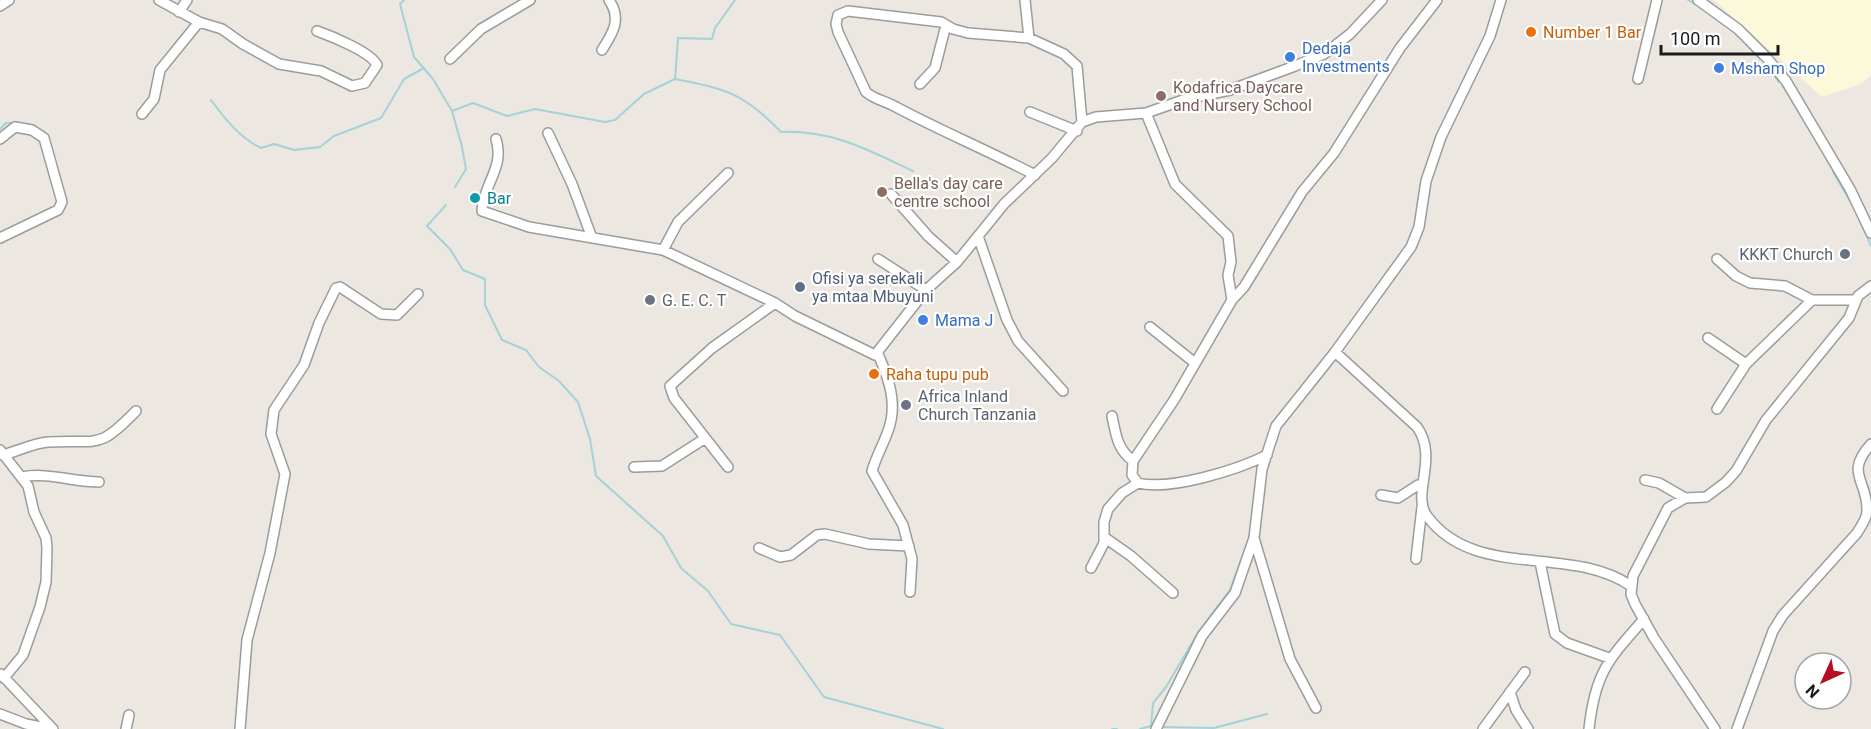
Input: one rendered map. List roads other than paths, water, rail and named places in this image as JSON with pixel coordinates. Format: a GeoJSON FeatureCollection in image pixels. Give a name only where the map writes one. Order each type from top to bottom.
{"type":"FeatureCollection","features":[{"type":"Feature","properties":{"kind":"street"},"geometry":{"type":"LineString","coordinates":[[0,6],[9,0]]}},
{"type":"Feature","properties":{"kind":"street"},"geometry":{"type":"LineString","coordinates":[[159,0],[199,22],[222,28],[243,44],[279,64],[321,71],[352,86],[365,83],[375,72],[377,65],[368,54],[316,31]]}},
{"type":"Feature","properties":{"kind":"street"},"geometry":{"type":"LineString","coordinates":[[179,12],[187,0]]}},
{"type":"Feature","properties":{"kind":"street"},"geometry":{"type":"LineString","coordinates":[[450,58],[482,29],[530,0]]}},
{"type":"Feature","properties":{"kind":"street"},"geometry":{"type":"LineString","coordinates":[[602,50],[616,27],[614,7],[609,0]]}},
{"type":"Feature","properties":{"kind":"street"},"geometry":{"type":"LineString","coordinates":[[1025,0],[1029,38]]}},
{"type":"Feature","properties":{"kind":"street"},"geometry":{"type":"LineString","coordinates":[[496,139],[500,158],[483,201],[482,211],[529,227],[663,250],[774,303],[864,352],[871,355],[878,354],[926,290],[957,262],[1004,204],[1080,127],[1096,117],[1146,113],[1186,99],[1255,81],[1324,54],[1350,34],[1382,0]]}},
{"type":"Feature","properties":{"kind":"street"},"geometry":{"type":"LineString","coordinates":[[1138,483],[1132,475],[1133,461],[1232,300],[1244,287],[1302,192],[1334,153],[1401,48],[1437,0]]}},
{"type":"Feature","properties":{"kind":"street"},"geometry":{"type":"LineString","coordinates":[[1158,725],[1202,636],[1235,593],[1254,538],[1262,470],[1276,426],[1335,352],[1411,247],[1419,227],[1431,162],[1474,62],[1490,36],[1501,0]]}},
{"type":"Feature","properties":{"kind":"street"},"geometry":{"type":"LineString","coordinates":[[1638,79],[1657,0]]}},
{"type":"Feature","properties":{"kind":"street"},"geometry":{"type":"LineString","coordinates":[[1698,0],[1738,29],[1786,81],[1850,189],[1871,233]]}},
{"type":"Feature","properties":{"kind":"street"},"geometry":{"type":"LineString","coordinates":[[1035,175],[872,97],[866,92],[836,24],[838,15],[848,11],[938,21],[968,33],[1029,38],[1064,54],[1077,66],[1080,127]]}},
{"type":"Feature","properties":{"kind":"street"},"geometry":{"type":"LineString","coordinates":[[142,114],[154,99],[160,70],[199,22]]}},
{"type":"Feature","properties":{"kind":"street"},"geometry":{"type":"LineString","coordinates":[[920,84],[935,68],[946,25]]}},
{"type":"Feature","properties":{"kind":"street"},"geometry":{"type":"LineString","coordinates":[[1030,112],[1080,127]]}},
{"type":"Feature","properties":{"kind":"street"},"geometry":{"type":"LineString","coordinates":[[1146,113],[1175,184],[1228,236],[1231,262],[1228,275],[1232,300]]}},
{"type":"Feature","properties":{"kind":"street"},"geometry":{"type":"LineString","coordinates":[[0,139],[15,127],[32,130],[44,138],[62,201],[58,210],[0,238]]}},
{"type":"Feature","properties":{"kind":"street"},"geometry":{"type":"LineString","coordinates":[[548,133],[572,184],[591,238]]}},
{"type":"Feature","properties":{"kind":"street"},"geometry":{"type":"LineString","coordinates":[[663,250],[678,222],[728,173]]}},
{"type":"Feature","properties":{"kind":"street"},"geometry":{"type":"LineString","coordinates":[[891,195],[928,236],[957,262]]}},
{"type":"Feature","properties":{"kind":"street"},"geometry":{"type":"LineString","coordinates":[[978,236],[1012,331],[1027,352],[1063,391]]}},
{"type":"Feature","properties":{"kind":"street"},"geometry":{"type":"LineString","coordinates":[[878,259],[926,290]]}},
{"type":"Feature","properties":{"kind":"street"},"geometry":{"type":"LineString","coordinates":[[1717,259],[1745,281],[1785,286],[1812,300],[1856,300]]}},
{"type":"Feature","properties":{"kind":"street"},"geometry":{"type":"LineString","coordinates":[[1715,729],[1635,604],[1631,586],[1633,576],[1662,515],[1674,502],[1684,498],[1706,497],[1726,482],[1736,471],[1766,420],[1849,318],[1856,300],[1871,286]]}},
{"type":"Feature","properties":{"kind":"street"},"geometry":{"type":"LineString","coordinates":[[240,729],[247,640],[270,553],[285,474],[271,434],[274,410],[304,365],[319,323],[336,288],[340,287],[381,314],[388,315],[397,315],[418,294]]}},
{"type":"Feature","properties":{"kind":"street"},"geometry":{"type":"LineString","coordinates":[[1717,409],[1746,364],[1812,300]]}},
{"type":"Feature","properties":{"kind":"street"},"geometry":{"type":"LineString","coordinates":[[728,467],[674,398],[670,386],[712,348],[774,303]]}},
{"type":"Feature","properties":{"kind":"street"},"geometry":{"type":"LineString","coordinates":[[1150,327],[1195,363]]}},
{"type":"Feature","properties":{"kind":"street"},"geometry":{"type":"LineString","coordinates":[[1708,338],[1746,364]]}},
{"type":"Feature","properties":{"kind":"street"},"geometry":{"type":"LineString","coordinates":[[1335,352],[1417,427],[1423,436],[1427,462],[1422,485],[1416,559]]}},
{"type":"Feature","properties":{"kind":"street"},"geometry":{"type":"LineString","coordinates":[[878,354],[891,383],[892,407],[889,430],[872,471],[903,525],[912,567],[910,592]]}},
{"type":"Feature","properties":{"kind":"street"},"geometry":{"type":"LineString","coordinates":[[52,729],[2,676],[23,655],[46,582],[46,538],[34,512],[28,486],[2,452],[46,442],[101,441],[112,435],[136,411]]}},
{"type":"Feature","properties":{"kind":"street"},"geometry":{"type":"LineString","coordinates":[[1112,416],[1117,442],[1125,455],[1133,461]]}},
{"type":"Feature","properties":{"kind":"street"},"geometry":{"type":"LineString","coordinates":[[634,467],[662,466],[704,439]]}},
{"type":"Feature","properties":{"kind":"street"},"geometry":{"type":"LineString","coordinates":[[1737,729],[1773,631],[1783,615],[1857,533],[1866,518],[1867,509],[1857,472],[1858,462],[1871,444]]}},
{"type":"Feature","properties":{"kind":"street"},"geometry":{"type":"LineString","coordinates":[[1091,568],[1104,543],[1104,522],[1108,509],[1122,493],[1138,483],[1154,485],[1225,473],[1267,455]]}},
{"type":"Feature","properties":{"kind":"street"},"geometry":{"type":"LineString","coordinates":[[22,477],[40,473],[83,482],[99,482]]}},
{"type":"Feature","properties":{"kind":"street"},"geometry":{"type":"LineString","coordinates":[[1645,480],[1659,483],[1684,498]]}},
{"type":"Feature","properties":{"kind":"street"},"geometry":{"type":"LineString","coordinates":[[1381,495],[1398,498],[1418,485],[1422,485]]}},
{"type":"Feature","properties":{"kind":"street"},"geometry":{"type":"LineString","coordinates":[[1422,507],[1438,528],[1464,546],[1501,556],[1591,568],[1631,586]]}},
{"type":"Feature","properties":{"kind":"street"},"geometry":{"type":"LineString","coordinates":[[759,548],[780,557],[791,555],[817,535],[825,534],[869,544],[909,546]]}},
{"type":"Feature","properties":{"kind":"street"},"geometry":{"type":"LineString","coordinates":[[1104,537],[1131,556],[1173,593]]}},
{"type":"Feature","properties":{"kind":"street"},"geometry":{"type":"LineString","coordinates":[[1254,538],[1290,659],[1316,708]]}},
{"type":"Feature","properties":{"kind":"street"},"geometry":{"type":"LineString","coordinates":[[1540,562],[1555,634],[1567,643],[1609,658]]}},
{"type":"Feature","properties":{"kind":"street"},"geometry":{"type":"LineString","coordinates":[[1589,729],[1595,688],[1609,658],[1644,619]]}},
{"type":"Feature","properties":{"kind":"street"},"geometry":{"type":"LineString","coordinates":[[1483,729],[1525,672]]}},
{"type":"Feature","properties":{"kind":"street"},"geometry":{"type":"LineString","coordinates":[[1510,692],[1516,710],[1527,729]]}},
{"type":"Feature","properties":{"kind":"street"},"geometry":{"type":"LineString","coordinates":[[0,714],[26,724],[52,729]]}},
{"type":"Feature","properties":{"kind":"street"},"geometry":{"type":"LineString","coordinates":[[126,729],[129,715]]}},
{"type":"Feature","properties":{"kind":"waterway"},"geometry":{"type":"LineString","coordinates":[[404,0],[400,4],[414,57],[433,79],[452,111]]}},
{"type":"Feature","properties":{"kind":"waterway"},"geometry":{"type":"LineString","coordinates":[[461,143],[452,111],[473,103],[507,116],[535,109],[605,122],[615,120],[644,94],[675,79],[678,38],[712,39],[715,28],[735,0]]}},
{"type":"Feature","properties":{"kind":"waterway"},"geometry":{"type":"LineString","coordinates":[[1688,0],[1703,9]]}},
{"type":"Feature","properties":{"kind":"waterway"},"geometry":{"type":"LineString","coordinates":[[1706,0],[1737,23]]}},
{"type":"Feature","properties":{"kind":"waterway"},"geometry":{"type":"LineString","coordinates":[[1726,25],[1739,37]]}},
{"type":"Feature","properties":{"kind":"waterway"},"geometry":{"type":"LineString","coordinates":[[1746,31],[1771,57]]}},
{"type":"Feature","properties":{"kind":"waterway"},"geometry":{"type":"LineString","coordinates":[[1742,40],[1760,59]]}},
{"type":"Feature","properties":{"kind":"waterway"},"geometry":{"type":"LineString","coordinates":[[1764,62],[1779,82]]}},
{"type":"Feature","properties":{"kind":"waterway"},"geometry":{"type":"LineString","coordinates":[[211,100],[227,121],[253,144],[261,148],[274,144],[294,150],[320,147],[334,136],[381,118],[404,79],[424,68]]}},
{"type":"Feature","properties":{"kind":"waterway"},"geometry":{"type":"LineString","coordinates":[[675,79],[708,86],[733,95],[756,109],[781,132],[800,132],[834,138],[913,171]]}},
{"type":"Feature","properties":{"kind":"waterway"},"geometry":{"type":"LineString","coordinates":[[1782,85],[1790,97]]}},
{"type":"Feature","properties":{"kind":"waterway"},"geometry":{"type":"LineString","coordinates":[[1792,101],[1800,114]]}},
{"type":"Feature","properties":{"kind":"waterway"},"geometry":{"type":"LineString","coordinates":[[0,129],[6,123],[13,123]]}},
{"type":"Feature","properties":{"kind":"waterway"},"geometry":{"type":"LineString","coordinates":[[455,187],[466,169],[461,142]]}},
{"type":"Feature","properties":{"kind":"waterway"},"geometry":{"type":"LineString","coordinates":[[1826,158],[1831,166]]}},
{"type":"Feature","properties":{"kind":"waterway"},"geometry":{"type":"LineString","coordinates":[[1833,172],[1850,201]]}},
{"type":"Feature","properties":{"kind":"waterway"},"geometry":{"type":"LineString","coordinates":[[446,205],[427,226],[450,249],[463,270],[485,279],[485,305],[502,340],[526,350],[539,367],[559,381],[578,402],[590,439],[596,476],[663,536],[681,568],[708,591],[731,624],[780,635],[824,697],[943,729]]}},
{"type":"Feature","properties":{"kind":"waterway"},"geometry":{"type":"LineString","coordinates":[[1855,209],[1871,246]]}},
{"type":"Feature","properties":{"kind":"waterway"},"geometry":{"type":"LineString","coordinates":[[1140,729],[1151,726],[1153,703],[1166,687],[1199,631],[1230,590],[1248,541]]}},
{"type":"Feature","properties":{"kind":"waterway"},"geometry":{"type":"LineString","coordinates":[[1161,727],[1214,728],[1267,714]]}},
{"type":"Feature","properties":{"kind":"waterway"},"geometry":{"type":"LineString","coordinates":[[1112,729],[1117,729]]}},
{"type":"Feature","properties":{"kind":"place","name":"Number 1 Bar"},"geometry":{"type":"Point","coordinates":[1531,32]}},
{"type":"Feature","properties":{"kind":"place","name":"Dedaja Investments"},"geometry":{"type":"Point","coordinates":[1290,57]}},
{"type":"Feature","properties":{"kind":"place","name":"Msham Shop"},"geometry":{"type":"Point","coordinates":[1719,68]}},
{"type":"Feature","properties":{"kind":"place","name":"Kodafrica Daycare and Nursery School"},"geometry":{"type":"Point","coordinates":[1161,96]}},
{"type":"Feature","properties":{"kind":"place","name":"Bella's day care centre school"},"geometry":{"type":"Point","coordinates":[882,192]}},
{"type":"Feature","properties":{"kind":"place","name":"Bar"},"geometry":{"type":"Point","coordinates":[475,198]}},
{"type":"Feature","properties":{"kind":"place","name":"KKKT Church"},"geometry":{"type":"Point","coordinates":[1845,254]}},
{"type":"Feature","properties":{"kind":"place","name":"Ofisi ya serekali ya mtaa Mbuyuni"},"geometry":{"type":"Point","coordinates":[800,287]}},
{"type":"Feature","properties":{"kind":"place","name":"G. E. C. T"},"geometry":{"type":"Point","coordinates":[650,300]}},
{"type":"Feature","properties":{"kind":"place","name":"Mama J"},"geometry":{"type":"Point","coordinates":[923,320]}},
{"type":"Feature","properties":{"kind":"place","name":"Raha tupu pub"},"geometry":{"type":"Point","coordinates":[874,374]}},
{"type":"Feature","properties":{"kind":"place","name":"Africa Inland Church Tanzania"},"geometry":{"type":"Point","coordinates":[906,405]}}]}
